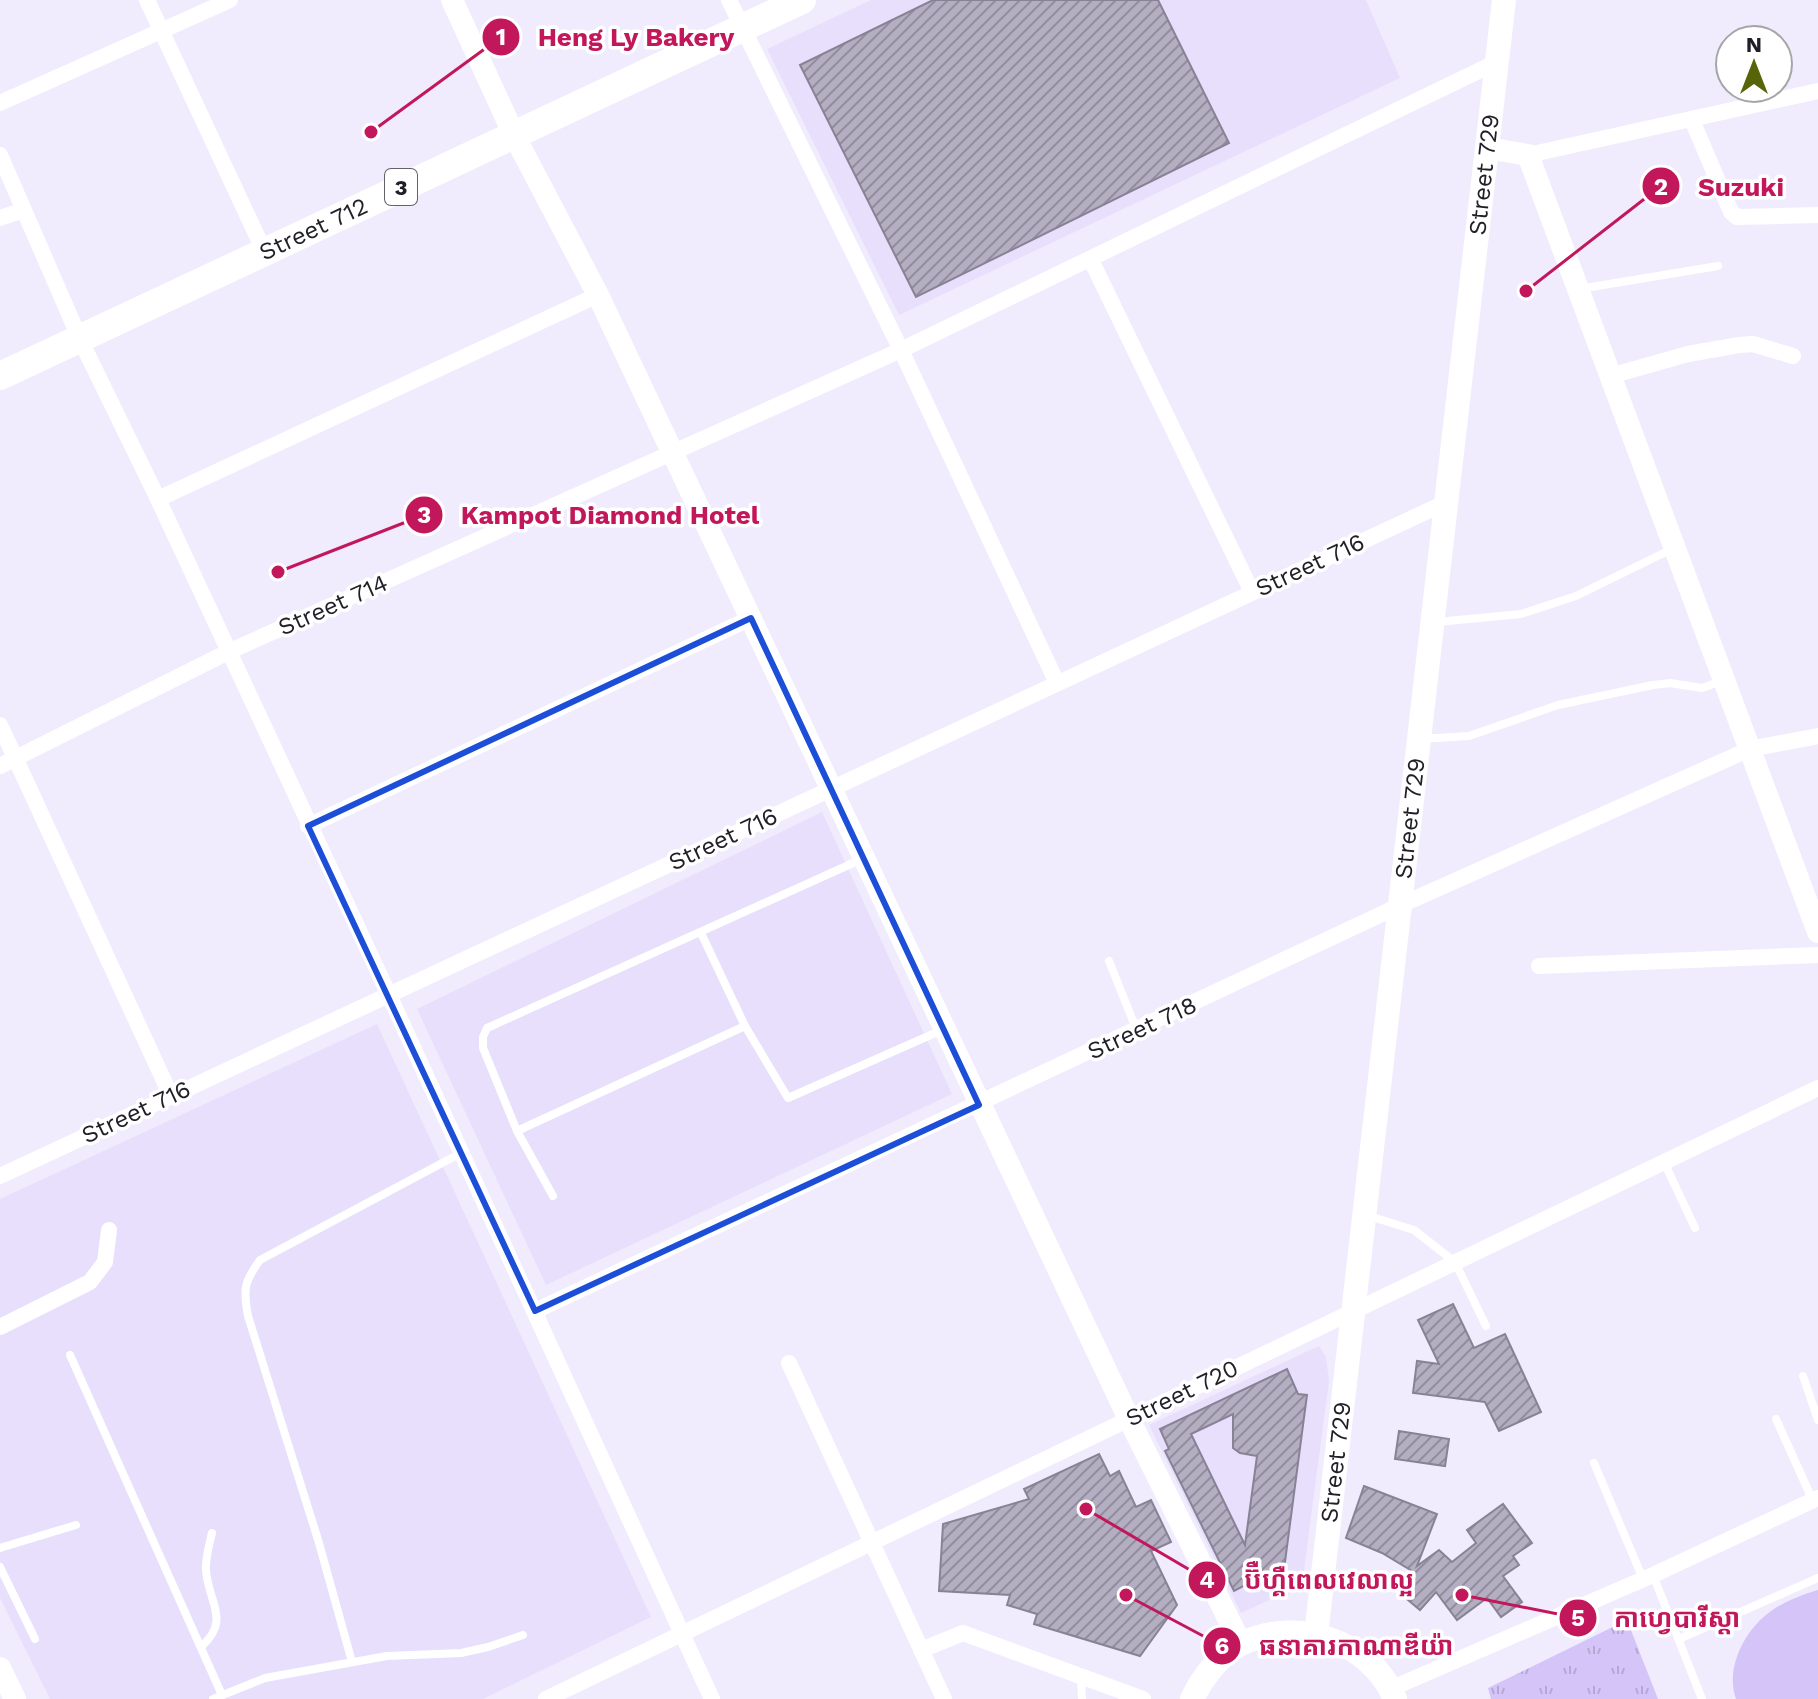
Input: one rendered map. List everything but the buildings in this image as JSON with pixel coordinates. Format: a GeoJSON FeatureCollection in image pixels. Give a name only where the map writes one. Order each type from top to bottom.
{"type":"FeatureCollection","features":[{"type":"Feature","properties":{"kind":"highway","name":"Street 712"},"geometry":{"type":"LineString","coordinates":[[0,376],[802,0]]}},
{"type":"Feature","properties":{"kind":"main road","name":"Street 729"},"geometry":{"type":"LineString","coordinates":[[1316,1635],[1504,0]]}},
{"type":"Feature","properties":{"kind":"main road"},"geometry":{"type":"LineString","coordinates":[[1192,1699],[1200,1683],[1224,1656],[1241,1644],[1279,1634],[1316,1635],[1336,1640],[1359,1654],[1379,1672],[1393,1694]]}},
{"type":"Feature","properties":{"kind":"street"},"geometry":{"type":"LineString","coordinates":[[147,0],[264,251]]}},
{"type":"Feature","properties":{"kind":"street"},"geometry":{"type":"LineString","coordinates":[[0,103],[230,0]]}},
{"type":"Feature","properties":{"kind":"street"},"geometry":{"type":"LineString","coordinates":[[452,0],[514,135],[598,295],[832,787],[943,1030],[1129,1419],[1241,1644]]}},
{"type":"Feature","properties":{"kind":"street"},"geometry":{"type":"LineString","coordinates":[[729,0],[901,350],[1057,683]]}},
{"type":"Feature","properties":{"kind":"street","name":"Street 714"},"geometry":{"type":"LineString","coordinates":[[8,762],[228,652],[901,350],[1497,62]]}},
{"type":"Feature","properties":{"kind":"street"},"geometry":{"type":"LineString","coordinates":[[1487,148],[1528,155],[1818,91]]}},
{"type":"Feature","properties":{"kind":"street"},"geometry":{"type":"LineString","coordinates":[[1692,120],[1731,212],[1737,217],[1818,215]]}},
{"type":"Feature","properties":{"kind":"street"},"geometry":{"type":"LineString","coordinates":[[0,155],[79,337],[158,499],[462,1152],[712,1699]]}},
{"type":"Feature","properties":{"kind":"street"},"geometry":{"type":"LineString","coordinates":[[1528,155],[1818,932]]}},
{"type":"Feature","properties":{"kind":"street"},"geometry":{"type":"LineString","coordinates":[[0,218],[24,210]]}},
{"type":"Feature","properties":{"kind":"street"},"geometry":{"type":"LineString","coordinates":[[1091,260],[1252,592]]}},
{"type":"Feature","properties":{"kind":"street"},"geometry":{"type":"LineString","coordinates":[[158,499],[598,295]]}},
{"type":"Feature","properties":{"kind":"street"},"geometry":{"type":"LineString","coordinates":[[1610,376],[1688,354],[1739,345],[1753,344],[1793,356]]}},
{"type":"Feature","properties":{"kind":"street","name":"Street 716"},"geometry":{"type":"LineString","coordinates":[[0,1176],[1447,502]]}},
{"type":"Feature","properties":{"kind":"street"},"geometry":{"type":"LineString","coordinates":[[308,826],[751,618]]}},
{"type":"Feature","properties":{"kind":"street"},"geometry":{"type":"LineString","coordinates":[[0,725],[8,762],[171,1096]]}},
{"type":"Feature","properties":{"kind":"street","name":"Street 718"},"geometry":{"type":"LineString","coordinates":[[535,1311],[1401,905],[1750,749],[1818,736]]}},
{"type":"Feature","properties":{"kind":"street"},"geometry":{"type":"LineString","coordinates":[[1539,966],[1818,955]]}},
{"type":"Feature","properties":{"kind":"street","name":"Street 720"},"geometry":{"type":"LineString","coordinates":[[546,1699],[873,1545],[1818,1088]]}},
{"type":"Feature","properties":{"kind":"street"},"geometry":{"type":"LineString","coordinates":[[0,1327],[90,1282],[105,1262],[109,1230]]}},
{"type":"Feature","properties":{"kind":"street"},"geometry":{"type":"LineString","coordinates":[[789,1363],[944,1699]]}},
{"type":"Feature","properties":{"kind":"street"},"geometry":{"type":"LineString","coordinates":[[1393,1694],[1815,1500]]}},
{"type":"Feature","properties":{"kind":"street"},"geometry":{"type":"LineString","coordinates":[[921,1650],[963,1633],[1143,1699]]}},
{"type":"Feature","properties":{"kind":"street"},"geometry":{"type":"LineString","coordinates":[[0,1668],[15,1699]]}},
{"type":"Feature","properties":{"kind":"lane"},"geometry":{"type":"LineString","coordinates":[[1578,289],[1718,266]]}},
{"type":"Feature","properties":{"kind":"lane"},"geometry":{"type":"LineString","coordinates":[[1433,622],[1521,614],[1576,596],[1675,547]]}},
{"type":"Feature","properties":{"kind":"lane"},"geometry":{"type":"LineString","coordinates":[[1419,739],[1469,736],[1558,705],[1653,685],[1670,683],[1702,688],[1724,680]]}},
{"type":"Feature","properties":{"kind":"lane"},"geometry":{"type":"LineString","coordinates":[[553,1196],[517,1131],[483,1048],[487,1028],[863,858]]}},
{"type":"Feature","properties":{"kind":"lane"},"geometry":{"type":"LineString","coordinates":[[701,933],[745,1026],[788,1098],[943,1030]]}},
{"type":"Feature","properties":{"kind":"lane"},"geometry":{"type":"LineString","coordinates":[[1109,961],[1137,1031]]}},
{"type":"Feature","properties":{"kind":"lane"},"geometry":{"type":"LineString","coordinates":[[517,1131],[745,1026]]}},
{"type":"Feature","properties":{"kind":"lane"},"geometry":{"type":"LineString","coordinates":[[352,1662],[319,1543],[248,1316],[244,1295],[247,1278],[260,1260],[462,1152]]}},
{"type":"Feature","properties":{"kind":"lane"},"geometry":{"type":"LineString","coordinates":[[1663,1162],[1695,1228]]}},
{"type":"Feature","properties":{"kind":"lane"},"geometry":{"type":"LineString","coordinates":[[1365,1215],[1414,1230],[1455,1262],[1486,1326]]}},
{"type":"Feature","properties":{"kind":"lane"},"geometry":{"type":"LineString","coordinates":[[70,1355],[222,1695]]}},
{"type":"Feature","properties":{"kind":"lane"},"geometry":{"type":"LineString","coordinates":[[1803,1376],[1818,1420]]}},
{"type":"Feature","properties":{"kind":"lane"},"geometry":{"type":"LineString","coordinates":[[1776,1419],[1815,1500]]}},
{"type":"Feature","properties":{"kind":"lane"},"geometry":{"type":"LineString","coordinates":[[1594,1463],[1679,1639],[1702,1699]]}},
{"type":"Feature","properties":{"kind":"lane"},"geometry":{"type":"LineString","coordinates":[[0,1548],[76,1525]]}},
{"type":"Feature","properties":{"kind":"lane"},"geometry":{"type":"LineString","coordinates":[[201,1647],[214,1635],[217,1624],[206,1570],[212,1533]]}},
{"type":"Feature","properties":{"kind":"lane"},"geometry":{"type":"LineString","coordinates":[[0,1567],[35,1639]]}},
{"type":"Feature","properties":{"kind":"lane"},"geometry":{"type":"LineString","coordinates":[[1679,1639],[1818,1578]]}},
{"type":"Feature","properties":{"kind":"lane"},"geometry":{"type":"LineString","coordinates":[[213,1699],[265,1678],[387,1656],[461,1653],[523,1635]]}},
{"type":"Feature","properties":{"kind":"lane"},"geometry":{"type":"LineString","coordinates":[[1081,1676],[1082,1699]]}},
{"type":"Feature","properties":{"kind":"highlighted area"},"geometry":{"type":"Polygon","coordinates":[[[751,618],[979,1105],[535,1311],[308,826],[751,618]]]}},
{"type":"Feature","properties":{"kind":"shaded area"},"geometry":{"type":"Polygon","coordinates":[[[871,0],[1366,0],[1400,78],[899,315],[767,49],[871,0]]]}},
{"type":"Feature","properties":{"kind":"shaded area"},"geometry":{"type":"Polygon","coordinates":[[[822,812],[952,1094],[546,1285],[417,1009],[822,812]]]}},
{"type":"Feature","properties":{"kind":"shaded area"},"geometry":{"type":"Polygon","coordinates":[[[377,1024],[651,1617],[483,1699],[50,1699],[0,1598],[0,1199],[377,1024]]]}},
{"type":"Feature","properties":{"kind":"shaded area"},"geometry":{"type":"Polygon","coordinates":[[[1319,1346],[1326,1357],[1329,1381],[1302,1585],[1241,1613],[1149,1425],[1319,1346]]]}},
{"type":"Feature","properties":{"kind":"green space"},"geometry":{"type":"Polygon","coordinates":[[[1818,1590],[1818,1699],[1736,1699],[1733,1673],[1736,1660],[1756,1624],[1777,1607],[1818,1590]]]}},
{"type":"Feature","properties":{"kind":"green space"},"geometry":{"type":"Polygon","coordinates":[[[1627,1620],[1658,1699],[1491,1699],[1488,1688],[1627,1620]]]}},
{"type":"Feature","properties":{"kind":"place","name":"Heng Ly Bakery"},"geometry":{"type":"Point","coordinates":[371,132]}},
{"type":"Feature","properties":{"kind":"place","name":"Suzuki"},"geometry":{"type":"Point","coordinates":[1526,291]}},
{"type":"Feature","properties":{"kind":"place","name":"Kampot Diamond Hotel"},"geometry":{"type":"Point","coordinates":[278,572]}},
{"type":"Feature","properties":{"kind":"place","name":"ប៊ឺហ្គឺពេលវេលាល្អ"},"geometry":{"type":"Point","coordinates":[1086,1509]}},
{"type":"Feature","properties":{"kind":"place","name":"ធនាគារកាណាឌីយ៉ា"},"geometry":{"type":"Point","coordinates":[1126,1595]}},
{"type":"Feature","properties":{"kind":"place","name":"កាហ្វេបារីស្តា"},"geometry":{"type":"Point","coordinates":[1462,1595]}}]}
